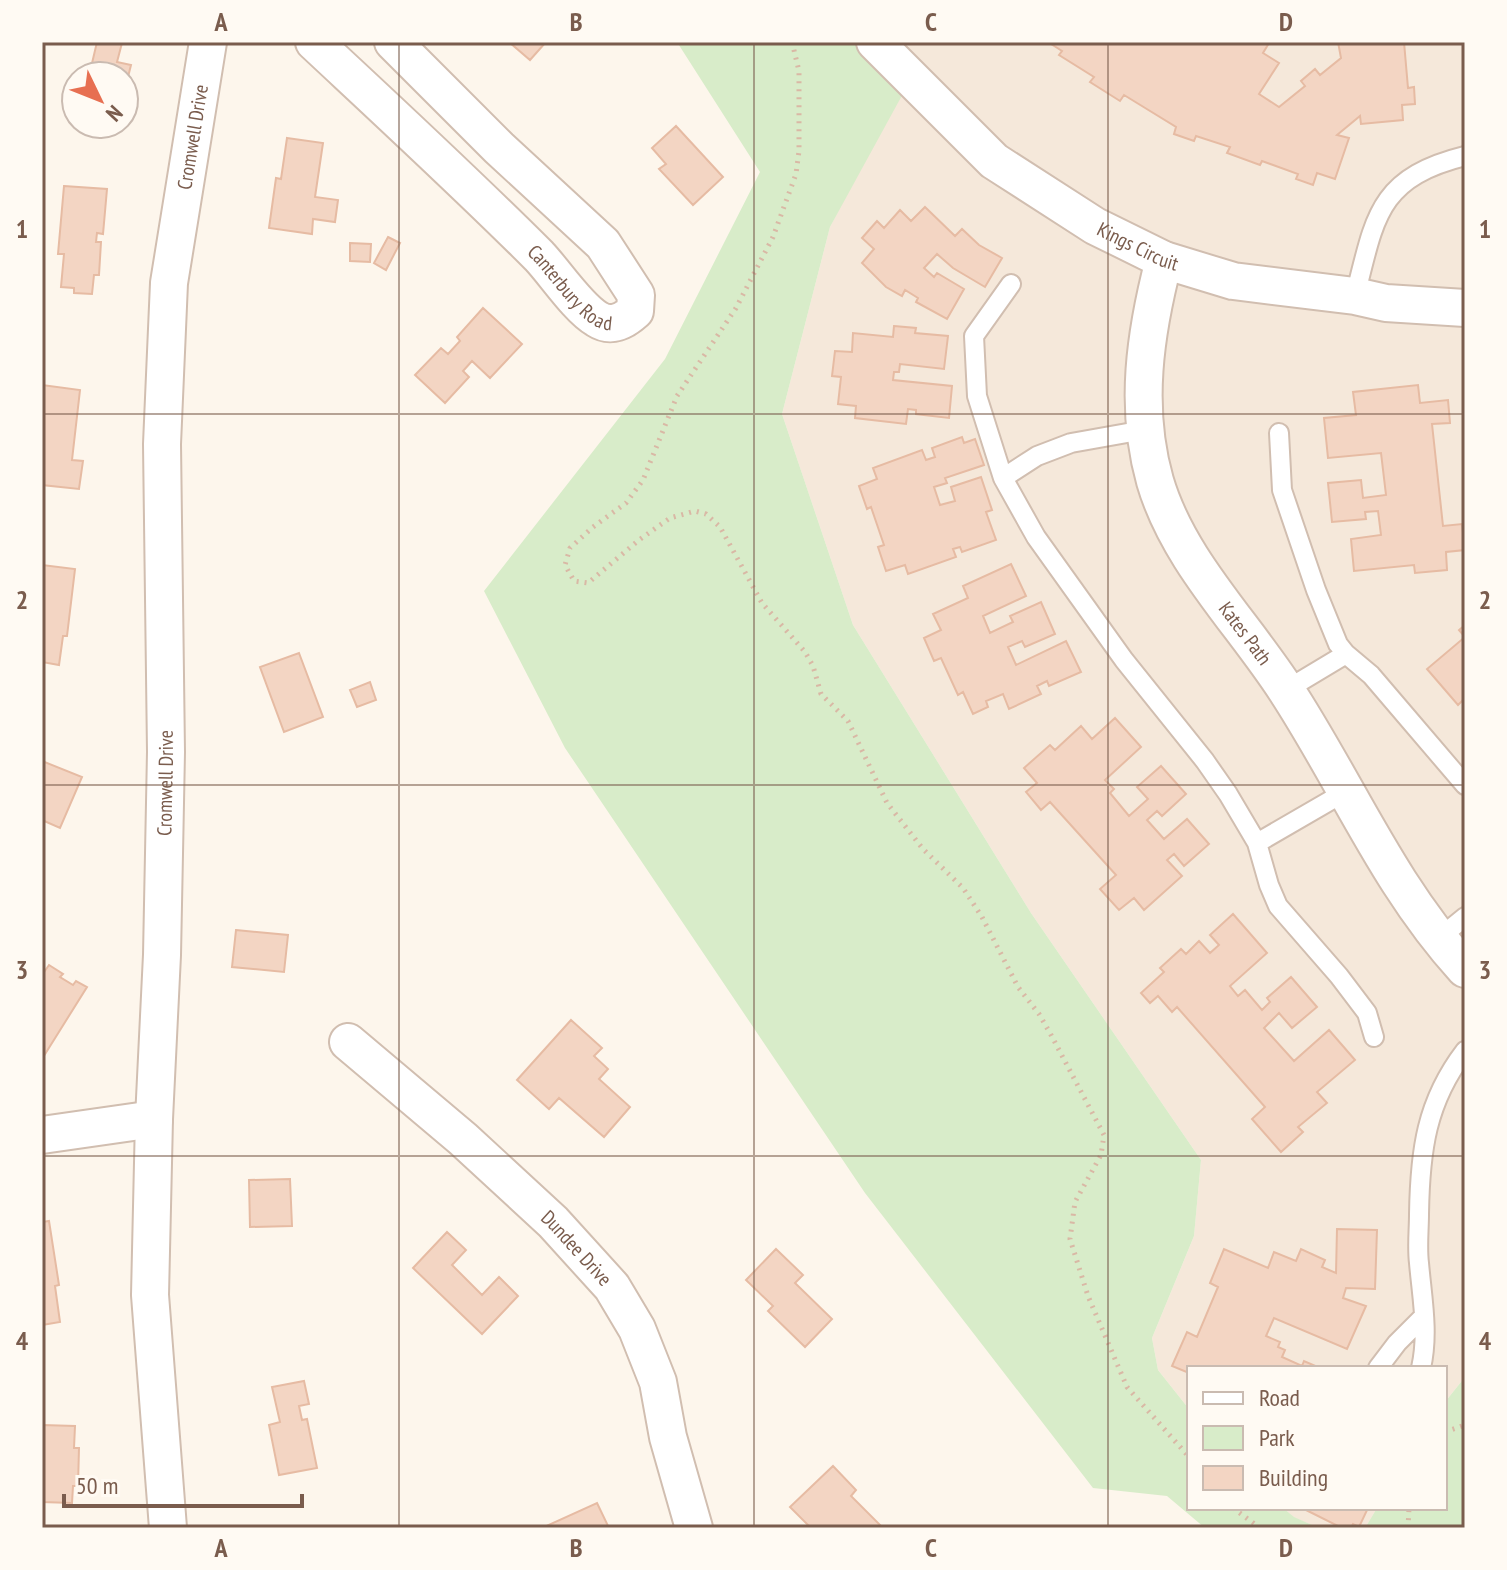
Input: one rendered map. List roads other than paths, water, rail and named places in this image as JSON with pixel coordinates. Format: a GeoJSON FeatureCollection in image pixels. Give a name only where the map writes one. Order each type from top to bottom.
{"type":"FeatureCollection","features":[{"type":"Feature","properties":{"kind":"street","name":"Cromwell Drive"},"geometry":{"type":"LineString","coordinates":[[168,1528],[150,1295],[166,767],[162,444],[169,283],[208,42]]}},
{"type":"Feature","properties":{"kind":"street","name":"Canterbury Road"},"geometry":{"type":"LineString","coordinates":[[314,42],[436,154],[596,318],[609,324],[626,319],[635,311],[636,295],[603,244],[499,148],[393,42]]}},
{"type":"Feature","properties":{"kind":"street","name":"Kings Circuit"},"geometry":{"type":"LineString","coordinates":[[875,42],[994,161],[1095,226],[1164,260],[1233,281],[1355,296],[1386,303],[1465,308]]}},
{"type":"Feature","properties":{"kind":"street","name":"Kates Path"},"geometry":{"type":"LineString","coordinates":[[1164,260],[1152,308],[1143,374],[1144,430],[1155,482],[1176,534],[1286,690],[1397,882],[1451,928],[1465,969]]}},
{"type":"Feature","properties":{"kind":"street","name":"Dundee Drive"},"geometry":{"type":"LineString","coordinates":[[348,1042],[463,1139],[542,1212],[612,1287],[637,1329],[658,1382],[668,1437],[694,1528]]}},
{"type":"Feature","properties":{"kind":"street"},"geometry":{"type":"LineString","coordinates":[[42,1135],[154,1119]]}},
{"type":"Feature","properties":{"kind":"lane"},"geometry":{"type":"LineString","coordinates":[[1355,296],[1373,226],[1386,198],[1414,174],[1465,156]]}},
{"type":"Feature","properties":{"kind":"lane"},"geometry":{"type":"LineString","coordinates":[[1011,284],[974,336],[977,396],[1003,478],[1054,562],[1124,660],[1228,794],[1257,843],[1278,906],[1367,1013],[1374,1037]]}},
{"type":"Feature","properties":{"kind":"lane"},"geometry":{"type":"LineString","coordinates":[[1003,478],[1037,456],[1071,443],[1144,430]]}},
{"type":"Feature","properties":{"kind":"lane"},"geometry":{"type":"LineString","coordinates":[[1279,433],[1282,490],[1338,644],[1371,675],[1465,785]]}},
{"type":"Feature","properties":{"kind":"lane"},"geometry":{"type":"LineString","coordinates":[[1286,690],[1346,654]]}},
{"type":"Feature","properties":{"kind":"lane"},"geometry":{"type":"LineString","coordinates":[[1257,843],[1345,792]]}},
{"type":"Feature","properties":{"kind":"lane"},"geometry":{"type":"LineString","coordinates":[[1421,1366],[1424,1316],[1418,1259],[1420,1160],[1431,1113],[1453,1067],[1465,1051]]}},
{"type":"Feature","properties":{"kind":"lane"},"geometry":{"type":"LineString","coordinates":[[1380,1366],[1424,1316]]}}]}
